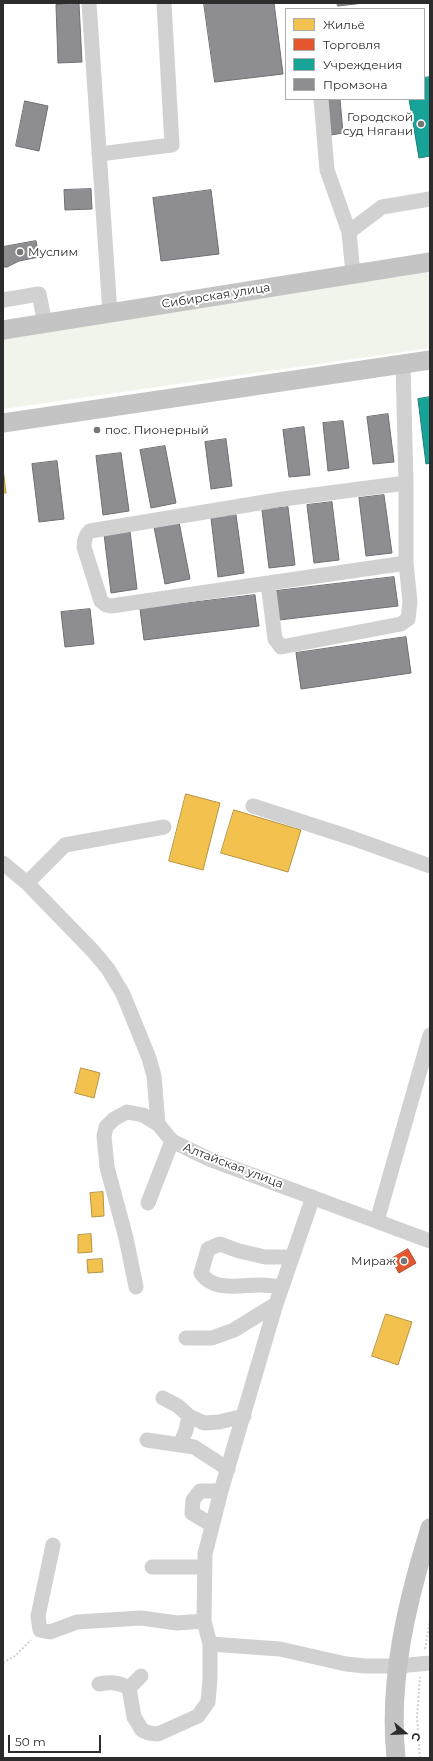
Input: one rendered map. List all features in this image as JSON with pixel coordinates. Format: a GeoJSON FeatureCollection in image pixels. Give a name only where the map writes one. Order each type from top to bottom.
{"type":"FeatureCollection","features":[{"type":"Feature","properties":{"kind":"main road","name":"Сибирская улица"},"geometry":{"type":"LineString","coordinates":[[3,330],[430,262]]}},
{"type":"Feature","properties":{"kind":"main road"},"geometry":{"type":"LineString","coordinates":[[3,423],[430,360]]}},
{"type":"Feature","properties":{"kind":"main road"},"geometry":{"type":"LineString","coordinates":[[396,1758],[395,1697],[398,1666],[411,1596],[430,1528]]}},
{"type":"Feature","properties":{"kind":"lane"},"geometry":{"type":"LineString","coordinates":[[89,3],[110,313]]}},
{"type":"Feature","properties":{"kind":"lane"},"geometry":{"type":"LineString","coordinates":[[99,154],[172,145],[164,3]]}},
{"type":"Feature","properties":{"kind":"lane"},"geometry":{"type":"LineString","coordinates":[[322,100],[327,170],[349,232],[353,274]]}},
{"type":"Feature","properties":{"kind":"lane"},"geometry":{"type":"LineString","coordinates":[[349,232],[382,207],[430,199]]}},
{"type":"Feature","properties":{"kind":"lane"},"geometry":{"type":"LineString","coordinates":[[3,300],[39,294],[45,324]]}},
{"type":"Feature","properties":{"kind":"lane"},"geometry":{"type":"LineString","coordinates":[[268,583],[275,639],[281,647],[401,624],[408,619],[410,602],[406,563],[406,483],[402,364]]}},
{"type":"Feature","properties":{"kind":"lane"},"geometry":{"type":"LineString","coordinates":[[406,483],[283,499],[90,531],[86,534],[84,541],[101,601],[111,606],[406,563]]}},
{"type":"Feature","properties":{"kind":"lane"},"geometry":{"type":"LineString","coordinates":[[253,806],[352,838],[430,866]]}},
{"type":"Feature","properties":{"kind":"lane"},"geometry":{"type":"LineString","coordinates":[[27,883],[65,845],[164,827]]}},
{"type":"Feature","properties":{"kind":"lane"},"geometry":{"type":"LineString","coordinates":[[3,863],[27,883],[94,951],[108,969],[123,994],[149,1058],[154,1076],[158,1124]]}},
{"type":"Feature","properties":{"kind":"lane"},"geometry":{"type":"LineString","coordinates":[[378,1221],[430,1035]]}},
{"type":"Feature","properties":{"kind":"lane"},"geometry":{"type":"LineString","coordinates":[[136,1287],[126,1238],[107,1167],[104,1136],[106,1127],[114,1119],[127,1112],[143,1115],[158,1124]]}},
{"type":"Feature","properties":{"kind":"lane","name":"Алтайская улица"},"geometry":{"type":"LineString","coordinates":[[158,1124],[172,1141],[208,1159],[430,1241]]}},
{"type":"Feature","properties":{"kind":"lane"},"geometry":{"type":"LineString","coordinates":[[148,1203],[172,1141]]}},
{"type":"Feature","properties":{"kind":"lane"},"geometry":{"type":"LineString","coordinates":[[99,1684],[120,1683],[128,1688],[134,1717],[142,1730],[149,1733],[158,1734],[198,1716],[208,1702],[210,1679],[210,1644],[204,1621],[205,1554],[221,1491],[276,1304],[313,1197]]}},
{"type":"Feature","properties":{"kind":"lane"},"geometry":{"type":"LineString","coordinates":[[282,1287],[261,1285],[221,1286],[205,1279],[201,1273],[208,1249],[220,1244],[239,1251],[265,1257],[292,1257]]}},
{"type":"Feature","properties":{"kind":"lane"},"geometry":{"type":"LineString","coordinates":[[186,1338],[212,1338],[234,1330],[276,1304]]}},
{"type":"Feature","properties":{"kind":"lane"},"geometry":{"type":"LineString","coordinates":[[163,1398],[178,1406],[189,1416],[204,1423],[219,1422],[244,1416]]}},
{"type":"Feature","properties":{"kind":"lane"},"geometry":{"type":"LineString","coordinates":[[180,1445],[186,1430],[189,1416]]}},
{"type":"Feature","properties":{"kind":"lane"},"geometry":{"type":"LineString","coordinates":[[147,1440],[194,1447],[228,1469]]}},
{"type":"Feature","properties":{"kind":"lane"},"geometry":{"type":"LineString","coordinates":[[212,1525],[192,1514],[193,1500],[200,1491],[221,1491]]}},
{"type":"Feature","properties":{"kind":"lane"},"geometry":{"type":"LineString","coordinates":[[53,1545],[38,1616],[40,1630],[50,1632],[77,1622],[141,1618],[177,1623],[204,1621]]}},
{"type":"Feature","properties":{"kind":"lane"},"geometry":{"type":"LineString","coordinates":[[152,1567],[205,1567]]}},
{"type":"Feature","properties":{"kind":"lane"},"geometry":{"type":"LineString","coordinates":[[210,1644],[280,1649],[346,1664],[398,1666],[426,1664]]}},
{"type":"Feature","properties":{"kind":"lane"},"geometry":{"type":"LineString","coordinates":[[128,1688],[141,1676]]}},
{"type":"Feature","properties":{"kind":"path"},"geometry":{"type":"LineString","coordinates":[[420,1758],[417,1717],[426,1664],[430,1620]]}},
{"type":"Feature","properties":{"kind":"path"},"geometry":{"type":"LineString","coordinates":[[3,1663],[15,1656],[40,1630]]}},
{"type":"Feature","properties":{"kind":"shaded area"},"geometry":{"type":"Polygon","coordinates":[[[430,272],[430,348],[3,409],[3,338],[430,272]]]}},
{"type":"Feature","properties":{"kind":"building: Жильё"},"geometry":{"type":"Polygon","coordinates":[[[3,468],[6,493],[3,493],[3,468]]]}},
{"type":"Feature","properties":{"kind":"building: Жильё"},"geometry":{"type":"Polygon","coordinates":[[[186,794],[220,803],[203,870],[169,861],[186,794]]]}},
{"type":"Feature","properties":{"kind":"building: Жильё"},"geometry":{"type":"Polygon","coordinates":[[[234,810],[301,830],[288,872],[221,853],[234,810]]]}},
{"type":"Feature","properties":{"kind":"building: Жильё"},"geometry":{"type":"Polygon","coordinates":[[[81,1068],[100,1073],[94,1098],[75,1093],[81,1068]]]}},
{"type":"Feature","properties":{"kind":"building: Жильё"},"geometry":{"type":"Polygon","coordinates":[[[103,1192],[104,1216],[92,1217],[90,1193],[103,1192]]]}},
{"type":"Feature","properties":{"kind":"building: Жильё"},"geometry":{"type":"Polygon","coordinates":[[[91,1234],[92,1252],[78,1253],[78,1235],[91,1234]]]}},
{"type":"Feature","properties":{"kind":"building: Жильё"},"geometry":{"type":"Polygon","coordinates":[[[102,1259],[103,1272],[88,1273],[87,1260],[102,1259]]]}},
{"type":"Feature","properties":{"kind":"building: Жильё"},"geometry":{"type":"Polygon","coordinates":[[[386,1314],[412,1322],[398,1365],[372,1356],[386,1314]]]}},
{"type":"Feature","properties":{"kind":"building: Торговля","name":"Мираж"},"geometry":{"type":"Polygon","coordinates":[[[408,1249],[416,1263],[399,1273],[391,1259],[408,1249]]]}},
{"type":"Feature","properties":{"kind":"building: Учреждения"},"geometry":{"type":"Polygon","coordinates":[[[430,77],[430,156],[419,158],[409,100],[425,100],[425,78],[430,77]]]}},
{"type":"Feature","properties":{"kind":"building: Учреждения"},"geometry":{"type":"Polygon","coordinates":[[[430,397],[430,463],[426,464],[418,399],[430,397]]]}},
{"type":"Feature","properties":{"kind":"building: Промзона"},"geometry":{"type":"Polygon","coordinates":[[[204,3],[274,3],[283,74],[215,82],[204,3]]]}},
{"type":"Feature","properties":{"kind":"building: Промзона"},"geometry":{"type":"Polygon","coordinates":[[[337,3],[364,3],[338,6],[337,3]]]}},
{"type":"Feature","properties":{"kind":"building: Промзона"},"geometry":{"type":"Polygon","coordinates":[[[79,4],[82,62],[58,63],[56,5],[79,4]]]}},
{"type":"Feature","properties":{"kind":"building: Промзона"},"geometry":{"type":"Polygon","coordinates":[[[327,100],[340,100],[343,133],[331,135],[327,100]]]}},
{"type":"Feature","properties":{"kind":"building: Промзона"},"geometry":{"type":"Polygon","coordinates":[[[25,101],[48,106],[39,151],[16,146],[25,101]]]}},
{"type":"Feature","properties":{"kind":"building: Промзона"},"geometry":{"type":"Polygon","coordinates":[[[91,189],[92,209],[65,210],[64,190],[91,189]]]}},
{"type":"Feature","properties":{"kind":"building: Промзона"},"geometry":{"type":"Polygon","coordinates":[[[211,190],[219,254],[161,261],[153,198],[211,190]]]}},
{"type":"Feature","properties":{"kind":"building: Промзона","name":"Муслим"},"geometry":{"type":"Polygon","coordinates":[[[36,241],[39,257],[19,261],[7,267],[3,267],[3,247],[36,241]]]}},
{"type":"Feature","properties":{"kind":"building: Промзона"},"geometry":{"type":"Polygon","coordinates":[[[388,414],[394,462],[373,464],[367,417],[388,414]]]}},
{"type":"Feature","properties":{"kind":"building: Промзона"},"geometry":{"type":"Polygon","coordinates":[[[343,421],[349,468],[328,471],[323,423],[343,421]]]}},
{"type":"Feature","properties":{"kind":"building: Промзона"},"geometry":{"type":"Polygon","coordinates":[[[304,427],[310,475],[289,477],[283,430],[304,427]]]}},
{"type":"Feature","properties":{"kind":"building: Промзона"},"geometry":{"type":"Polygon","coordinates":[[[226,439],[232,486],[211,489],[205,442],[226,439]]]}},
{"type":"Feature","properties":{"kind":"building: Промзона"},"geometry":{"type":"Polygon","coordinates":[[[165,446],[176,503],[151,508],[140,450],[165,446]]]}},
{"type":"Feature","properties":{"kind":"building: Промзона"},"geometry":{"type":"Polygon","coordinates":[[[121,453],[129,511],[103,515],[96,456],[121,453]]]}},
{"type":"Feature","properties":{"kind":"building: Промзона"},"geometry":{"type":"Polygon","coordinates":[[[57,461],[64,519],[39,522],[32,464],[57,461]]]}},
{"type":"Feature","properties":{"kind":"building: Промзона"},"geometry":{"type":"Polygon","coordinates":[[[384,495],[392,553],[366,556],[359,498],[384,495]]]}},
{"type":"Feature","properties":{"kind":"building: Промзона"},"geometry":{"type":"Polygon","coordinates":[[[332,502],[339,560],[314,563],[307,505],[332,502]]]}},
{"type":"Feature","properties":{"kind":"building: Промзона"},"geometry":{"type":"Polygon","coordinates":[[[288,507],[295,565],[269,568],[262,510],[288,507]]]}},
{"type":"Feature","properties":{"kind":"building: Промзона"},"geometry":{"type":"Polygon","coordinates":[[[236,515],[244,573],[218,577],[211,518],[236,515]]]}},
{"type":"Feature","properties":{"kind":"building: Промзона"},"geometry":{"type":"Polygon","coordinates":[[[179,522],[190,579],[165,584],[154,527],[179,522]]]}},
{"type":"Feature","properties":{"kind":"building: Промзона"},"geometry":{"type":"Polygon","coordinates":[[[130,531],[137,589],[111,593],[104,534],[130,531]]]}},
{"type":"Feature","properties":{"kind":"building: Промзона"},"geometry":{"type":"Polygon","coordinates":[[[394,577],[398,606],[279,620],[276,591],[394,577]]]}},
{"type":"Feature","properties":{"kind":"building: Промзона"},"geometry":{"type":"Polygon","coordinates":[[[255,595],[259,626],[144,640],[140,609],[255,595]]]}},
{"type":"Feature","properties":{"kind":"building: Промзона"},"geometry":{"type":"Polygon","coordinates":[[[90,609],[94,644],[65,647],[61,612],[90,609]]]}},
{"type":"Feature","properties":{"kind":"building: Промзона"},"geometry":{"type":"Polygon","coordinates":[[[406,637],[411,673],[301,689],[296,653],[406,637]]]}},
{"type":"Feature","properties":{"kind":"place","name":"Городской суд Нягани"},"geometry":{"type":"Point","coordinates":[421,124]}},
{"type":"Feature","properties":{"kind":"place","name":"Муслим"},"geometry":{"type":"Point","coordinates":[20,252]}},
{"type":"Feature","properties":{"kind":"place","name":"пос. Пионерный"},"geometry":{"type":"Point","coordinates":[97,430]}},
{"type":"Feature","properties":{"kind":"place","name":"Мираж"},"geometry":{"type":"Point","coordinates":[404,1261]}}]}
